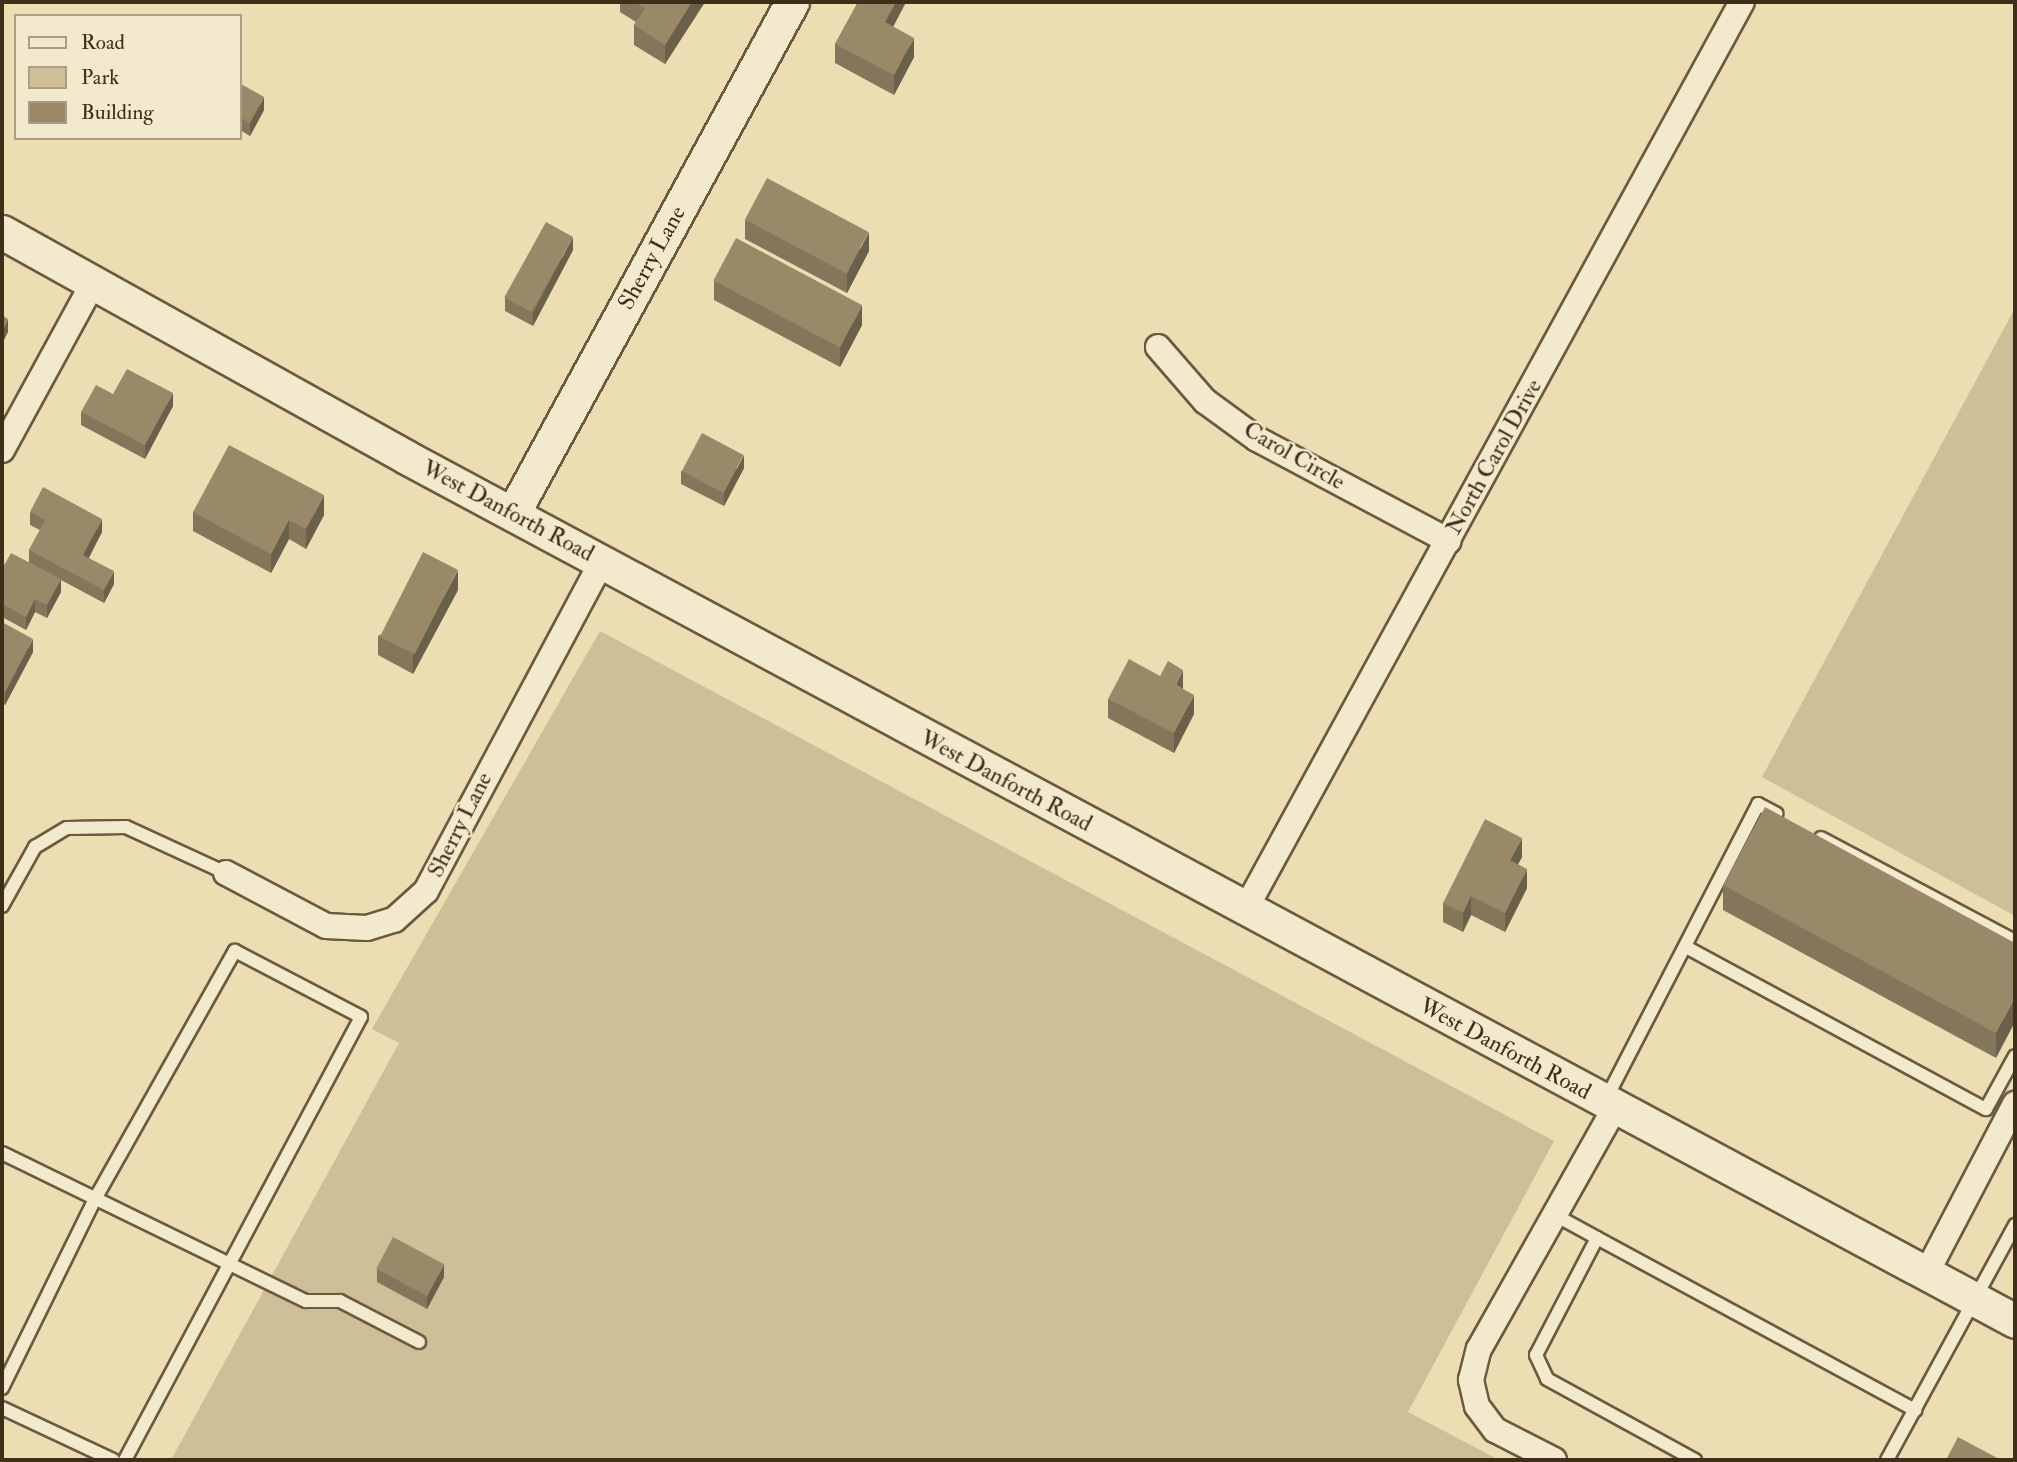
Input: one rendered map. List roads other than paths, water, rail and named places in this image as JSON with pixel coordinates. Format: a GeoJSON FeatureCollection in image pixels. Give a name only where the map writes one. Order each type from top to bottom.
{"type":"FeatureCollection","features":[{"type":"Feature","properties":{"kind":"main road","name":"Sherry Lane"},"geometry":{"type":"LineString","coordinates":[[513,513],[792,2]]}},
{"type":"Feature","properties":{"kind":"main road","name":"West Danforth Road"},"geometry":{"type":"LineString","coordinates":[[2,232],[1245,911],[2015,1321]]}},
{"type":"Feature","properties":{"kind":"street","name":"North Carol Drive"},"geometry":{"type":"LineString","coordinates":[[1245,911],[1742,2]]}},
{"type":"Feature","properties":{"kind":"street"},"geometry":{"type":"LineString","coordinates":[[2,450],[94,281]]}},
{"type":"Feature","properties":{"kind":"street","name":"Carol Circle"},"geometry":{"type":"LineString","coordinates":[[1158,347],[1205,401],[1257,439],[1449,541]]}},
{"type":"Feature","properties":{"kind":"street","name":"Sherry Lane"},"geometry":{"type":"LineString","coordinates":[[226,873],[326,926],[367,928],[394,920],[426,891],[603,561]]}},
{"type":"Feature","properties":{"kind":"street"},"geometry":{"type":"LineString","coordinates":[[1927,1274],[2015,1104]]}},
{"type":"Feature","properties":{"kind":"street"},"geometry":{"type":"LineString","coordinates":[[1554,1460],[1495,1430],[1477,1406],[1471,1380],[1479,1349],[1555,1215],[1609,1105]]}},
{"type":"Feature","properties":{"kind":"lane"},"geometry":{"type":"LineString","coordinates":[[1609,1105],[1758,804],[1795,824]]}},
{"type":"Feature","properties":{"kind":"lane"},"geometry":{"type":"LineString","coordinates":[[2,906],[35,847],[67,828],[126,827],[226,873]]}},
{"type":"Feature","properties":{"kind":"lane"},"geometry":{"type":"LineString","coordinates":[[1807,830],[2015,941]]}},
{"type":"Feature","properties":{"kind":"lane"},"geometry":{"type":"LineString","coordinates":[[1686,947],[1986,1109],[2015,1056]]}},
{"type":"Feature","properties":{"kind":"lane"},"geometry":{"type":"LineString","coordinates":[[2,1388],[95,1199],[234,951],[361,1017],[125,1460]]}},
{"type":"Feature","properties":{"kind":"lane"},"geometry":{"type":"LineString","coordinates":[[2,1153],[306,1301],[340,1301],[419,1342]]}},
{"type":"Feature","properties":{"kind":"lane"},"geometry":{"type":"LineString","coordinates":[[1555,1215],[1915,1410]]}},
{"type":"Feature","properties":{"kind":"lane"},"geometry":{"type":"LineString","coordinates":[[1887,1460],[2015,1225]]}},
{"type":"Feature","properties":{"kind":"lane"},"geometry":{"type":"LineString","coordinates":[[1597,1238],[1536,1355],[1546,1379],[1695,1460]]}},
{"type":"Feature","properties":{"kind":"lane"},"geometry":{"type":"LineString","coordinates":[[2,1408],[113,1460]]}}]}
